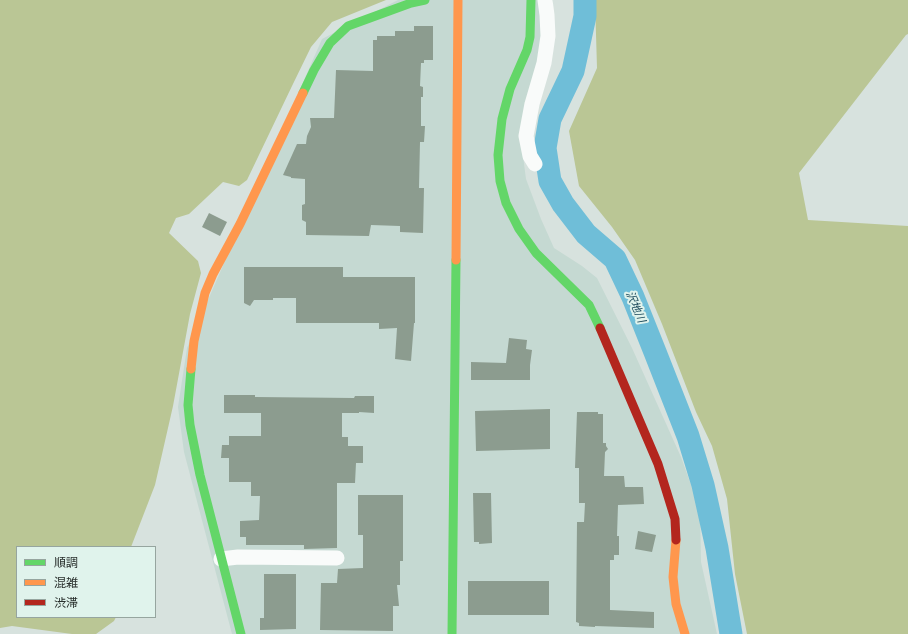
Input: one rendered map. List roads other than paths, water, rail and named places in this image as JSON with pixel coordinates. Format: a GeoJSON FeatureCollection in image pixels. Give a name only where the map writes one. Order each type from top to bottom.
{"type":"FeatureCollection","features":[{"type":"Feature","properties":{"kind":"street"},"geometry":{"type":"LineString","coordinates":[[241,634],[200,475],[190,425],[188,405],[194,341],[205,293],[314,70],[330,43],[348,26],[411,3],[425,0]]}},
{"type":"Feature","properties":{"kind":"street"},"geometry":{"type":"LineString","coordinates":[[452,634],[458,0]]}},
{"type":"Feature","properties":{"kind":"street"},"geometry":{"type":"LineString","coordinates":[[531,0],[530,37],[527,50],[510,89],[502,119],[498,155],[500,181],[506,203],[518,229],[536,253],[589,305],[658,464],[675,519],[676,542],[673,577],[676,604],[685,634]]}},
{"type":"Feature","properties":{"kind":"street"},"geometry":{"type":"LineString","coordinates":[[535,164],[530,156],[526,136],[532,104],[544,62],[548,36],[545,0]]}},
{"type":"Feature","properties":{"kind":"street"},"geometry":{"type":"LineString","coordinates":[[221,559],[238,557],[337,558]]}},
{"type":"Feature","properties":{"kind":"waterway","name":"沢地川"},"geometry":{"type":"LineString","coordinates":[[585,0],[585,16],[573,71],[550,119],[545,148],[550,181],[563,204],[586,234],[615,259],[633,297],[655,352],[688,436],[703,485],[717,548],[731,634]]}}]}
